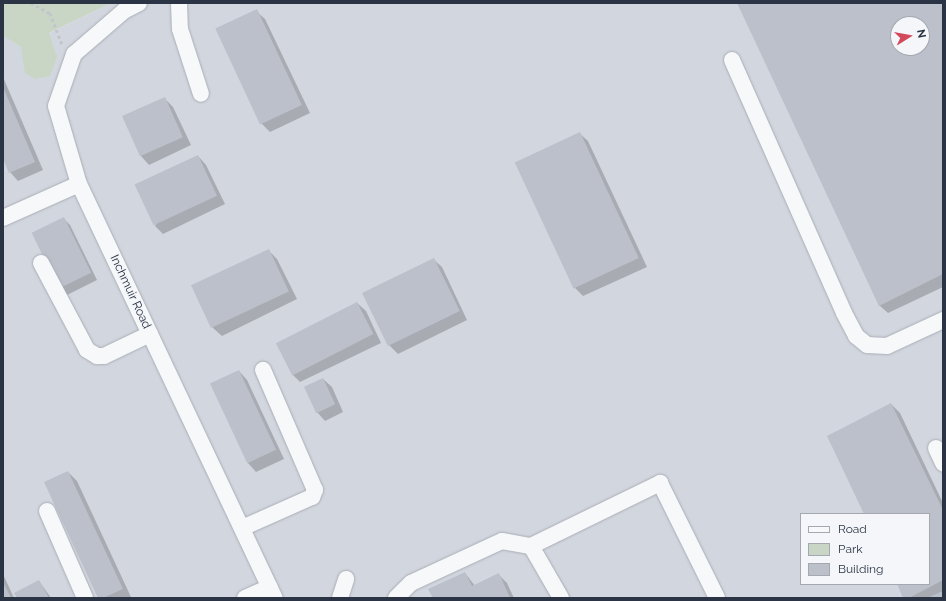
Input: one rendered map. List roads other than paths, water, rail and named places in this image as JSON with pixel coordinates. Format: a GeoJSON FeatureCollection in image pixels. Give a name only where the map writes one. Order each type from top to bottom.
{"type":"FeatureCollection","features":[{"type":"Feature","properties":{"kind":"street","name":"Inchmuir Road"},"geometry":{"type":"LineString","coordinates":[[139,3],[125,10],[74,54],[56,106],[79,184],[273,593]]}},
{"type":"Feature","properties":{"kind":"street"},"geometry":{"type":"LineString","coordinates":[[179,3],[180,29],[201,94]]}},
{"type":"Feature","properties":{"kind":"street"},"geometry":{"type":"LineString","coordinates":[[732,60],[844,313],[856,336],[867,345],[886,346],[943,320]]}},
{"type":"Feature","properties":{"kind":"street"},"geometry":{"type":"LineString","coordinates":[[3,218],[79,184]]}},
{"type":"Feature","properties":{"kind":"street"},"geometry":{"type":"LineString","coordinates":[[41,263],[87,350],[97,356],[104,356],[150,334]]}},
{"type":"Feature","properties":{"kind":"street"},"geometry":{"type":"LineString","coordinates":[[242,528],[312,497],[315,490],[263,370]]}},
{"type":"Feature","properties":{"kind":"street"},"geometry":{"type":"LineString","coordinates":[[936,448],[943,463]]}},
{"type":"Feature","properties":{"kind":"street"},"geometry":{"type":"LineString","coordinates":[[396,598],[411,583],[480,549],[502,541],[531,546],[660,483],[717,598]]}},
{"type":"Feature","properties":{"kind":"street"},"geometry":{"type":"LineString","coordinates":[[47,511],[85,598]]}},
{"type":"Feature","properties":{"kind":"street"},"geometry":{"type":"LineString","coordinates":[[531,546],[561,598]]}},
{"type":"Feature","properties":{"kind":"street"},"geometry":{"type":"LineString","coordinates":[[340,598],[346,579]]}},
{"type":"Feature","properties":{"kind":"street"},"geometry":{"type":"LineString","coordinates":[[245,598],[273,593]]}}]}
